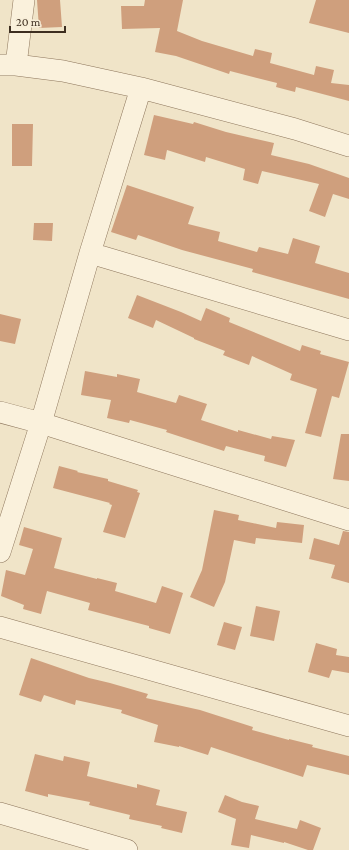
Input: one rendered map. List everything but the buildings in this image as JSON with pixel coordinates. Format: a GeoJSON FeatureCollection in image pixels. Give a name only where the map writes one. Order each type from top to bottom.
{"type":"FeatureCollection","features":[{"type":"Feature","properties":{"kind":"street"},"geometry":{"type":"LineString","coordinates":[[24,0],[8,65],[63,71],[141,88],[295,129],[349,146]]}},
{"type":"Feature","properties":{"kind":"street"},"geometry":{"type":"LineString","coordinates":[[0,552],[41,423],[90,253],[141,88]]}},
{"type":"Feature","properties":{"kind":"street"},"geometry":{"type":"LineString","coordinates":[[90,253],[349,330]]}},
{"type":"Feature","properties":{"kind":"street"},"geometry":{"type":"LineString","coordinates":[[0,412],[41,423],[349,520]]}},
{"type":"Feature","properties":{"kind":"street"},"geometry":{"type":"LineString","coordinates":[[0,627],[349,726]]}},
{"type":"Feature","properties":{"kind":"street"},"geometry":{"type":"LineString","coordinates":[[0,813],[127,850]]}}]}
